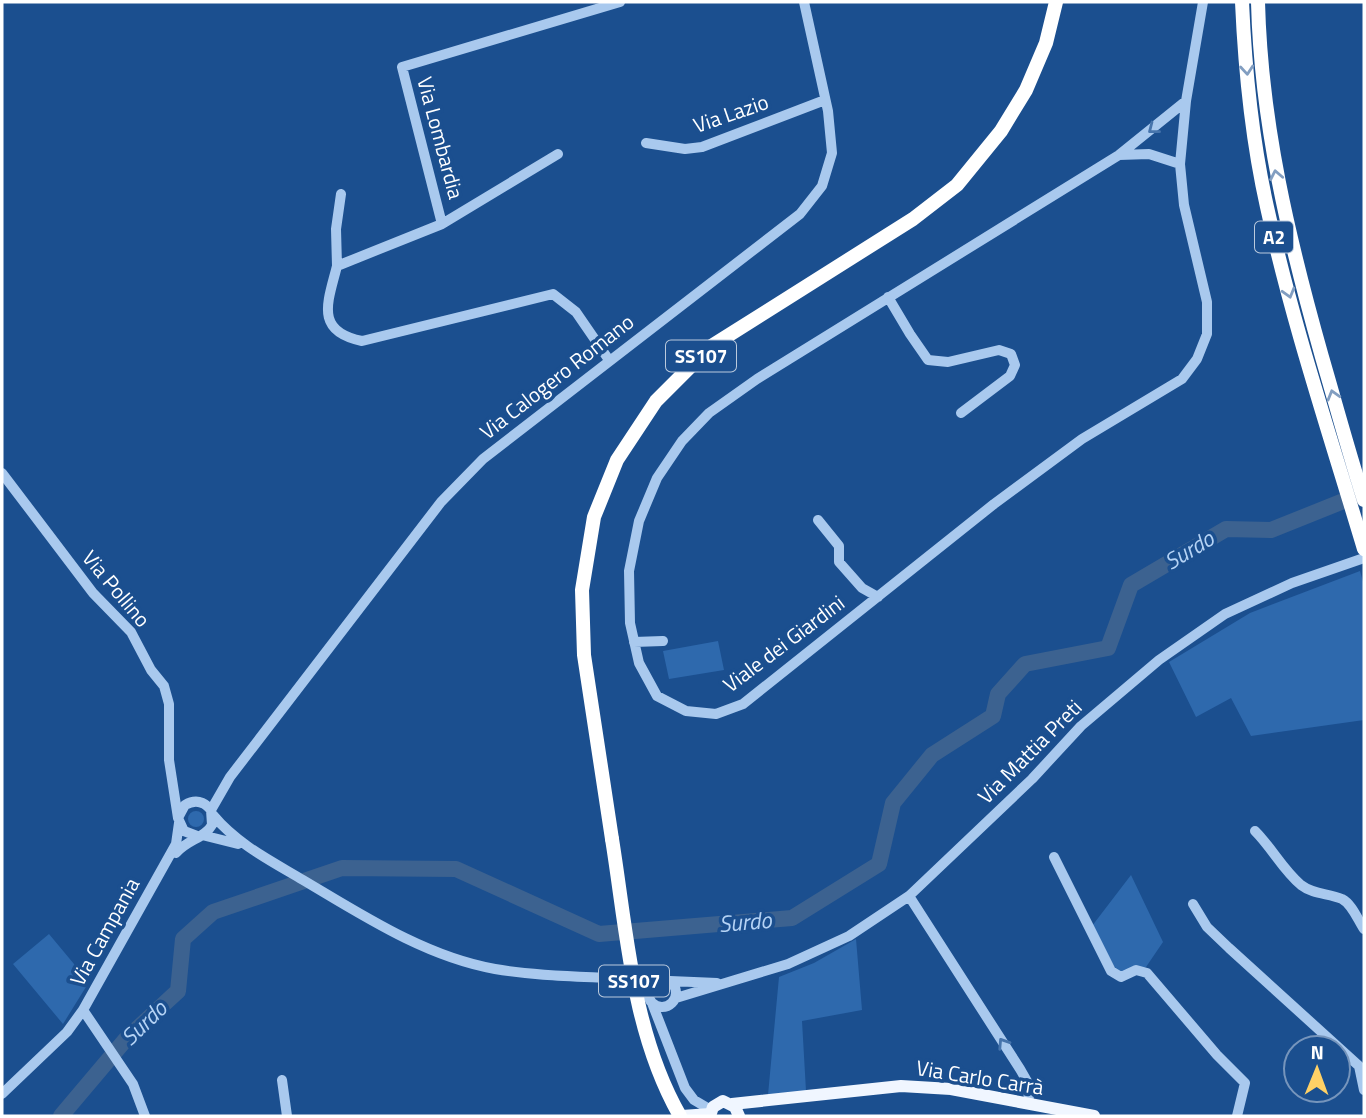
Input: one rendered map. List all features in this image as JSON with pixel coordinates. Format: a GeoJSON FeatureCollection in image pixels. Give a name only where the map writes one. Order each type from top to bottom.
{"type":"FeatureCollection","features":[{"type":"Feature","properties":{"kind":"highway","name":"SS107"},"geometry":{"type":"LineString","coordinates":[[682,1116],[654,1063],[635,988],[583,655],[582,590],[594,517],[617,460],[656,401],[710,348],[913,219],[957,185],[1002,131],[1026,90],[1046,43],[1056,2]]}},
{"type":"Feature","properties":{"kind":"highway","name":"A2"},"geometry":{"type":"LineString","coordinates":[[1242,2],[1249,93],[1266,206],[1308,361],[1345,463],[1364,500]]}},
{"type":"Feature","properties":{"kind":"highway","name":"A2"},"geometry":{"type":"LineString","coordinates":[[1258,2],[1264,92],[1281,202],[1364,549]]}},
{"type":"Feature","properties":{"kind":"main road","name":"Via Carlo Carrà"},"geometry":{"type":"LineString","coordinates":[[682,1116],[858,1089],[901,1086],[951,1090],[1094,1116]]}},
{"type":"Feature","properties":{"kind":"main road","name":"Via Carlo Carrà"},"geometry":{"type":"LineString","coordinates":[[740,1116],[777,1101]]}},
{"type":"Feature","properties":{"kind":"main road"},"geometry":{"type":"LineString","coordinates":[[716,1109],[738,1110],[740,1116]]}},
{"type":"Feature","properties":{"kind":"street","name":"Via Calogero Romano"},"geometry":{"type":"LineString","coordinates":[[230,777],[441,502],[484,458],[800,214],[822,186],[832,153],[825,100],[804,2]]}},
{"type":"Feature","properties":{"kind":"street","name":"Viale dei Giardini"},"geometry":{"type":"LineString","coordinates":[[1186,101],[1119,155],[888,296],[728,399],[709,413],[682,441],[657,478],[639,522],[629,571],[630,623],[634,642],[639,663],[657,696],[686,711],[716,714],[743,704],[995,504],[1082,439],[1182,379],[1197,359],[1207,334],[1206,302],[1184,205],[1180,164],[1186,101],[1203,2]]}},
{"type":"Feature","properties":{"kind":"street","name":"Via Lombardia"},"geometry":{"type":"LineString","coordinates":[[442,225],[402,67],[612,3]]}},
{"type":"Feature","properties":{"kind":"street","name":"Via Lazio"},"geometry":{"type":"LineString","coordinates":[[646,143],[685,149],[702,147],[825,100]]}},
{"type":"Feature","properties":{"kind":"street"},"geometry":{"type":"LineString","coordinates":[[337,265],[442,225],[558,154]]}},
{"type":"Feature","properties":{"kind":"street"},"geometry":{"type":"LineString","coordinates":[[1119,155],[1149,155],[1180,164]]}},
{"type":"Feature","properties":{"kind":"street"},"geometry":{"type":"LineString","coordinates":[[341,194],[336,229],[337,265],[327,305],[332,326],[342,337],[362,341],[553,294],[576,312],[609,360]]}},
{"type":"Feature","properties":{"kind":"street"},"geometry":{"type":"LineString","coordinates":[[888,296],[909,334],[928,360],[948,362],[999,350],[1012,354],[1015,365],[1010,376],[961,413]]}},
{"type":"Feature","properties":{"kind":"street","name":"Via Pollino"},"geometry":{"type":"LineString","coordinates":[[2,473],[93,593],[131,632],[151,670],[164,686],[168,694],[172,783],[178,820]]}},
{"type":"Feature","properties":{"kind":"street"},"geometry":{"type":"LineString","coordinates":[[818,520],[839,546],[839,562],[862,588],[878,597]]}},
{"type":"Feature","properties":{"kind":"street","name":"Via Mattia Preti"},"geometry":{"type":"LineString","coordinates":[[650,997],[660,1007],[814,953],[849,936],[909,896],[1032,779],[1081,726],[1159,660],[1225,614],[1292,583],[1364,558]]}},
{"type":"Feature","properties":{"kind":"street"},"geometry":{"type":"LineString","coordinates":[[634,642],[663,641]]}},
{"type":"Feature","properties":{"kind":"street"},"geometry":{"type":"LineString","coordinates":[[230,777],[211,795],[185,805],[178,820],[188,834],[217,837],[247,847]]}},
{"type":"Feature","properties":{"kind":"street"},"geometry":{"type":"LineString","coordinates":[[200,836],[210,829],[212,812],[230,777]]}},
{"type":"Feature","properties":{"kind":"street"},"geometry":{"type":"LineString","coordinates":[[172,783],[183,796],[197,801],[212,812],[223,827],[247,847],[402,936],[495,969],[605,977],[650,997]]}},
{"type":"Feature","properties":{"kind":"street","name":"Via Campania"},"geometry":{"type":"LineString","coordinates":[[2,1094],[67,1032],[83,1010],[176,844],[178,820]]}},
{"type":"Feature","properties":{"kind":"street"},"geometry":{"type":"LineString","coordinates":[[1255,831],[1269,845],[1292,877],[1320,895],[1341,899],[1348,904],[1364,929]]}},
{"type":"Feature","properties":{"kind":"street","name":"Via Campania"},"geometry":{"type":"LineString","coordinates":[[161,872],[181,846],[200,836]]}},
{"type":"Feature","properties":{"kind":"street"},"geometry":{"type":"LineString","coordinates":[[1054,857],[1111,971],[1121,977],[1136,970],[1147,973],[1217,1055],[1245,1083],[1237,1116]]}},
{"type":"Feature","properties":{"kind":"street"},"geometry":{"type":"LineString","coordinates":[[909,896],[1020,1069],[1028,1083],[1029,1104]]}},
{"type":"Feature","properties":{"kind":"street"},"geometry":{"type":"LineString","coordinates":[[1193,904],[1198,915],[1215,934],[1361,1064],[1364,1090]]}},
{"type":"Feature","properties":{"kind":"street","name":"Via Mattia Preti"},"geometry":{"type":"LineString","coordinates":[[605,977],[730,982]]}},
{"type":"Feature","properties":{"kind":"street"},"geometry":{"type":"LineString","coordinates":[[655,981],[650,997],[685,1088],[687,1105],[682,1116]]}},
{"type":"Feature","properties":{"kind":"street"},"geometry":{"type":"LineString","coordinates":[[665,1032],[676,989],[670,981]]}},
{"type":"Feature","properties":{"kind":"street"},"geometry":{"type":"LineString","coordinates":[[83,1010],[133,1084],[145,1116]]}},
{"type":"Feature","properties":{"kind":"street"},"geometry":{"type":"LineString","coordinates":[[282,1080],[287,1116]]}},
{"type":"Feature","properties":{"kind":"street"},"geometry":{"type":"LineString","coordinates":[[685,1088],[716,1109]]}},
{"type":"Feature","properties":{"kind":"shaded area"},"geometry":{"type":"Polygon","coordinates":[[[1360,571],[1364,585],[1364,720],[1251,736],[1231,698],[1196,717],[1169,662],[1250,613],[1360,571]]]}},
{"type":"Feature","properties":{"kind":"shaded area"},"geometry":{"type":"Polygon","coordinates":[[[718,641],[724,670],[669,679],[663,651],[718,641]]]}},
{"type":"Feature","properties":{"kind":"shaded area"},"geometry":{"type":"Polygon","coordinates":[[[196,811],[204,819],[196,827],[188,819],[196,811]]]}},
{"type":"Feature","properties":{"kind":"shaded area"},"geometry":{"type":"Polygon","coordinates":[[[1131,875],[1163,942],[1146,967],[1119,975],[1092,926],[1131,875]]]}},
{"type":"Feature","properties":{"kind":"shaded area"},"geometry":{"type":"Polygon","coordinates":[[[49,934],[89,982],[63,1024],[13,964],[49,934]]]}},
{"type":"Feature","properties":{"kind":"shaded area"},"geometry":{"type":"Polygon","coordinates":[[[856,939],[862,1010],[802,1021],[806,1091],[768,1095],[779,977],[814,963],[856,939]]]}},
{"type":"Feature","properties":{"kind":"waterway","name":"Surdo"},"geometry":{"type":"LineString","coordinates":[[61,1116],[126,1039],[178,991],[183,939],[213,912],[342,868],[456,869],[599,934],[792,918],[879,864],[893,803],[932,755],[993,716],[998,694],[1025,664],[1108,648],[1131,585],[1226,529],[1271,530],[1361,494]]}}]}
